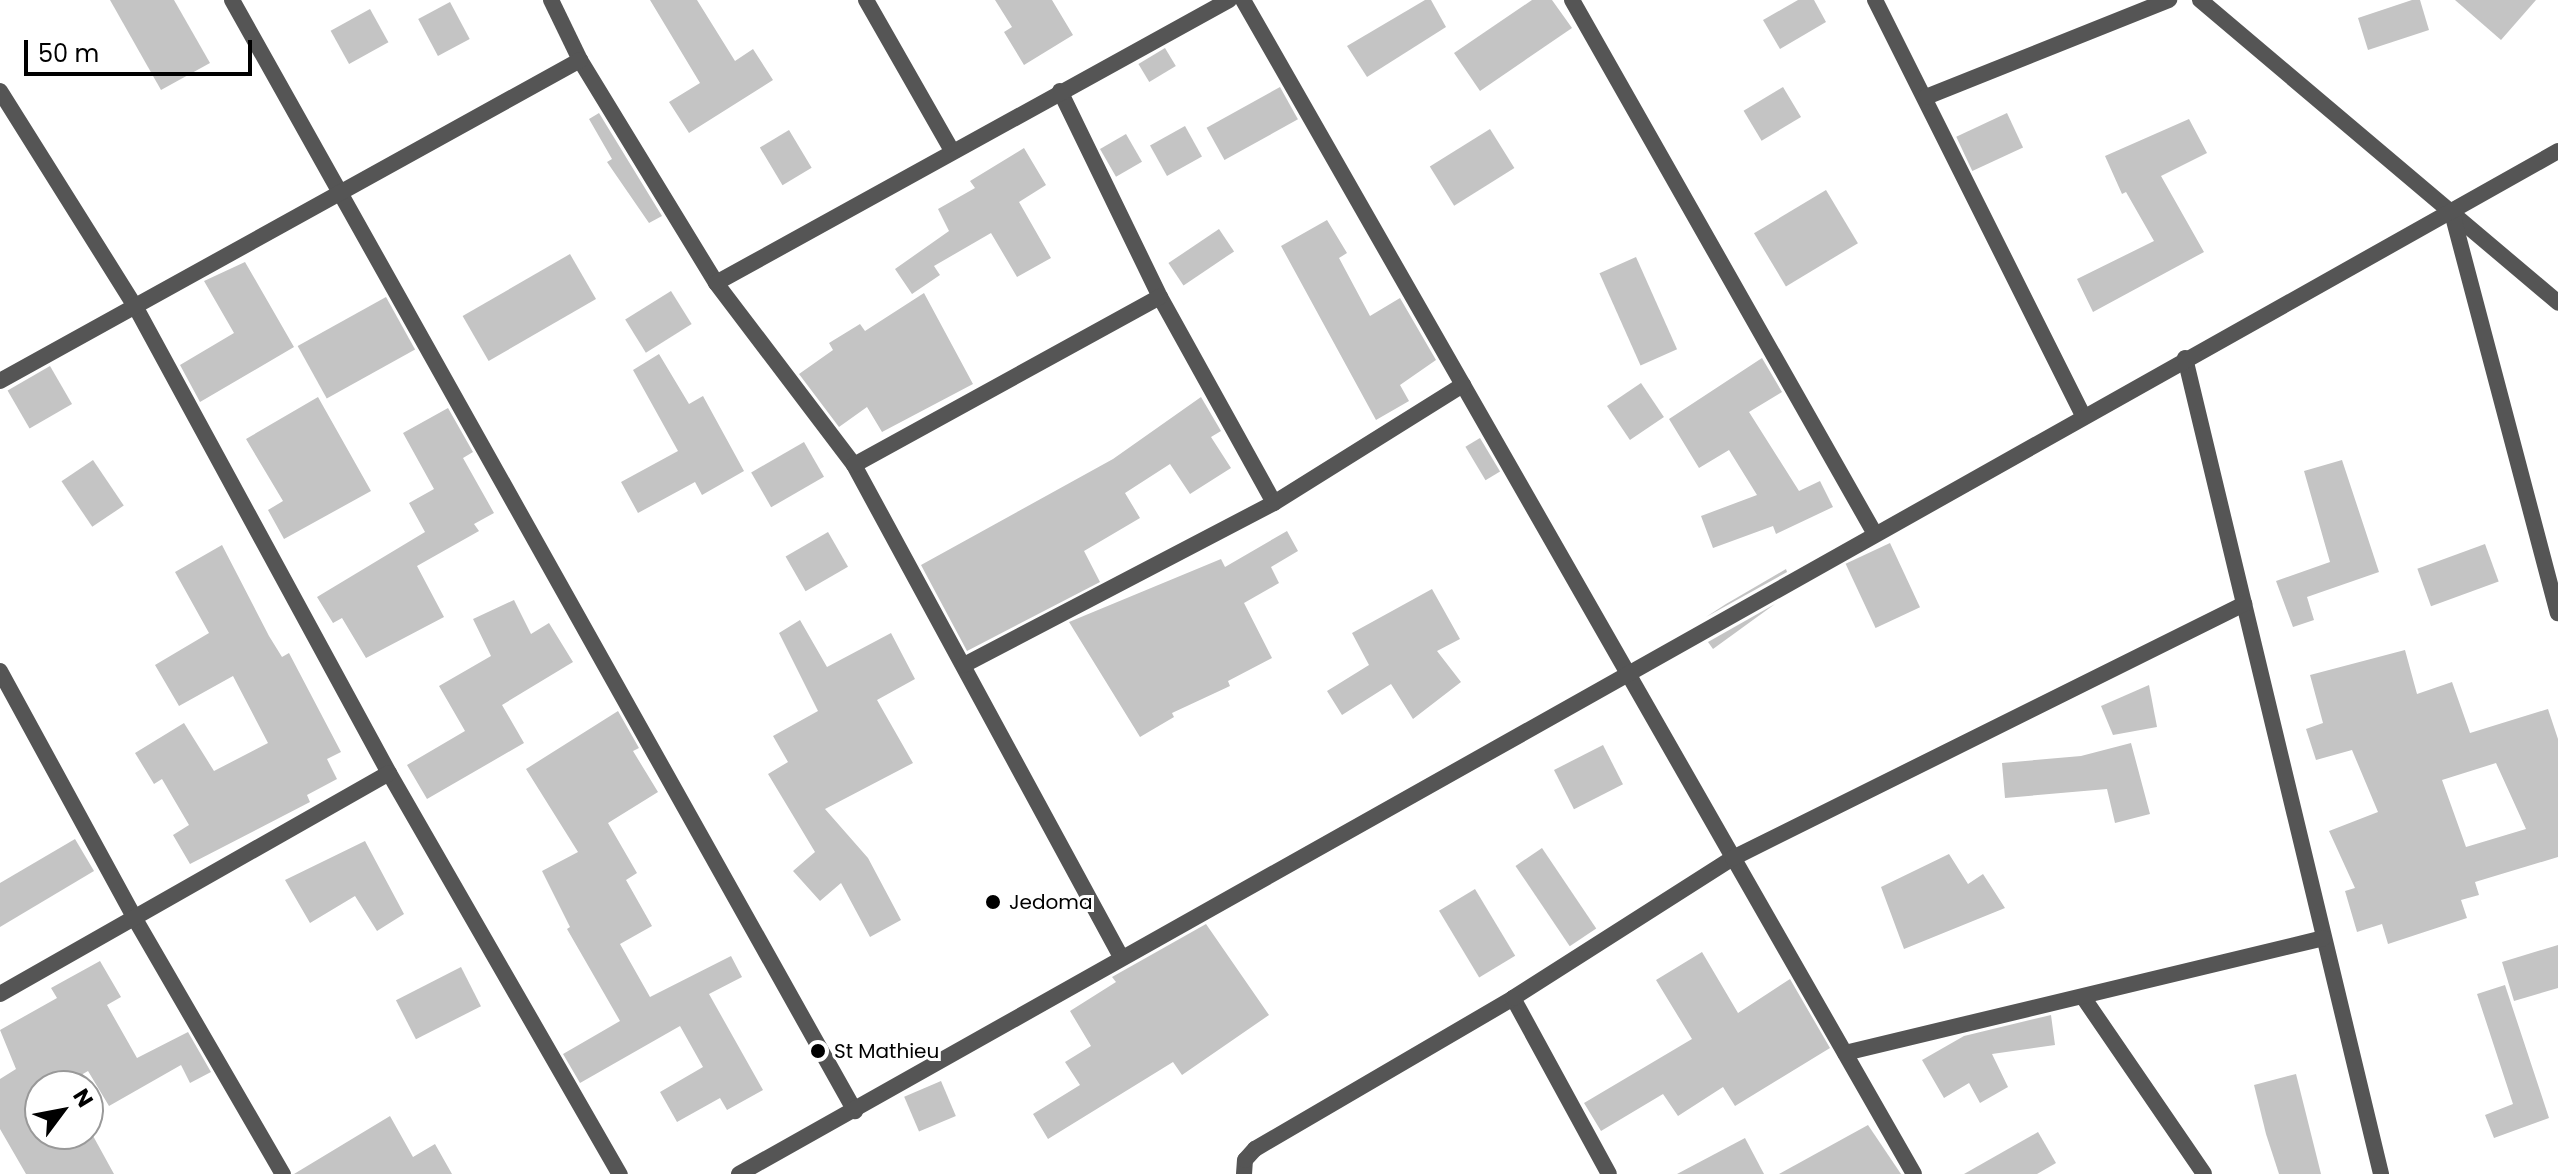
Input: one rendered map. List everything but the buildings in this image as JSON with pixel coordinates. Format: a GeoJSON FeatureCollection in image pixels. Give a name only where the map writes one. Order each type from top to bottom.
{"type":"FeatureCollection","features":[{"type":"Feature","properties":{"kind":"street"},"geometry":{"type":"LineString","coordinates":[[232,0],[855,1111]]}},
{"type":"Feature","properties":{"kind":"street"},"geometry":{"type":"LineString","coordinates":[[551,0],[580,60],[716,283],[854,465],[1121,957]]}},
{"type":"Feature","properties":{"kind":"street"},"geometry":{"type":"LineString","coordinates":[[866,0],[952,151]]}},
{"type":"Feature","properties":{"kind":"street"},"geometry":{"type":"LineString","coordinates":[[716,283],[1229,0]]}},
{"type":"Feature","properties":{"kind":"street"},"geometry":{"type":"LineString","coordinates":[[1243,0],[1914,1174]]}},
{"type":"Feature","properties":{"kind":"street"},"geometry":{"type":"LineString","coordinates":[[1572,0],[1875,534]]}},
{"type":"Feature","properties":{"kind":"street"},"geometry":{"type":"LineString","coordinates":[[1875,0],[2083,415]]}},
{"type":"Feature","properties":{"kind":"street"},"geometry":{"type":"LineString","coordinates":[[1926,97],[2169,0]]}},
{"type":"Feature","properties":{"kind":"street"},"geometry":{"type":"LineString","coordinates":[[2200,0],[2558,303]]}},
{"type":"Feature","properties":{"kind":"street"},"geometry":{"type":"LineString","coordinates":[[0,381],[580,60]]}},
{"type":"Feature","properties":{"kind":"street"},"geometry":{"type":"LineString","coordinates":[[1060,91],[1160,297],[1274,503]]}},
{"type":"Feature","properties":{"kind":"street"},"geometry":{"type":"LineString","coordinates":[[1,96],[135,306],[389,773],[620,1174]]}},
{"type":"Feature","properties":{"kind":"street"},"geometry":{"type":"LineString","coordinates":[[739,1174],[2083,415],[2452,213],[2558,151]]}},
{"type":"Feature","properties":{"kind":"street"},"geometry":{"type":"LineString","coordinates":[[2452,213],[2558,613]]}},
{"type":"Feature","properties":{"kind":"street"},"geometry":{"type":"LineString","coordinates":[[854,465],[1160,297]]}},
{"type":"Feature","properties":{"kind":"street"},"geometry":{"type":"LineString","coordinates":[[2185,358],[2381,1174]]}},
{"type":"Feature","properties":{"kind":"street"},"geometry":{"type":"LineString","coordinates":[[964,665],[1274,503],[1463,385]]}},
{"type":"Feature","properties":{"kind":"street"},"geometry":{"type":"LineString","coordinates":[[1244,1174],[1245,1160],[1255,1149],[1513,998],[1733,858],[2244,604]]}},
{"type":"Feature","properties":{"kind":"street"},"geometry":{"type":"LineString","coordinates":[[0,671],[135,919],[283,1174]]}},
{"type":"Feature","properties":{"kind":"street"},"geometry":{"type":"LineString","coordinates":[[0,994],[389,773]]}},
{"type":"Feature","properties":{"kind":"street"},"geometry":{"type":"LineString","coordinates":[[1845,1053],[2323,938]]}},
{"type":"Feature","properties":{"kind":"street"},"geometry":{"type":"LineString","coordinates":[[2083,997],[2204,1174]]}},
{"type":"Feature","properties":{"kind":"street"},"geometry":{"type":"LineString","coordinates":[[1513,998],[1609,1174]]}},
{"type":"Feature","properties":{"kind":"place","name":"Jedoma"},"geometry":{"type":"Point","coordinates":[993,902]}},
{"type":"Feature","properties":{"kind":"place","name":"St Mathieu"},"geometry":{"type":"Point","coordinates":[818,1051]}}]}
